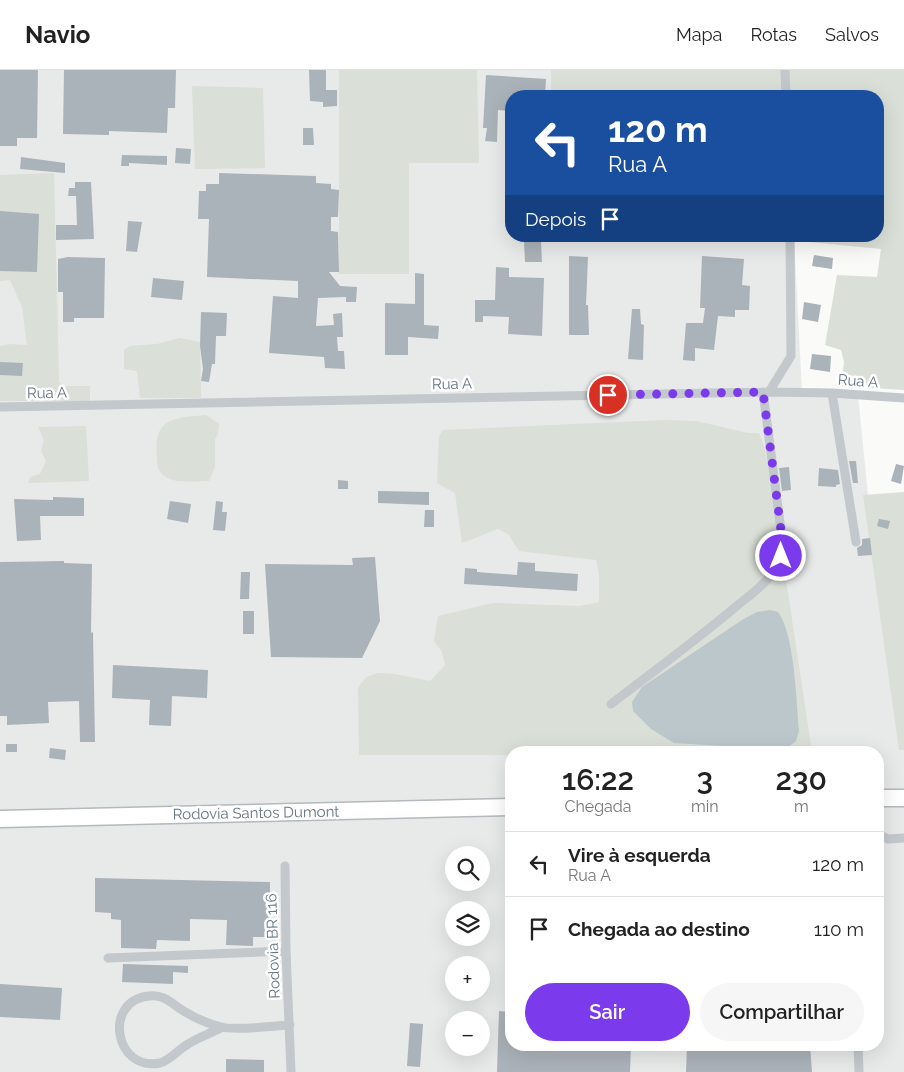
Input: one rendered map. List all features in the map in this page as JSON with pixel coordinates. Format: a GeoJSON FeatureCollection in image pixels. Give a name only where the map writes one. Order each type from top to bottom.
{"type":"FeatureCollection","features":[{"type":"Feature","properties":{"kind":"highway"},"geometry":{"type":"LineString","coordinates":[[884,798],[904,798]]}},
{"type":"Feature","properties":{"kind":"highway","name":"Rodovia Santos Dumont"},"geometry":{"type":"LineString","coordinates":[[0,819],[505,807]]}},
{"type":"Feature","properties":{"kind":"street"},"geometry":{"type":"LineString","coordinates":[[785,70],[786,90]]}},
{"type":"Feature","properties":{"kind":"street"},"geometry":{"type":"LineString","coordinates":[[611,704],[679,654],[724,616],[766,579],[778,562],[783,549],[766,392],[791,356],[790,242]]}},
{"type":"Feature","properties":{"kind":"street","name":"Rua A"},"geometry":{"type":"LineString","coordinates":[[0,407],[766,392],[832,393],[904,398]]}},
{"type":"Feature","properties":{"kind":"street"},"geometry":{"type":"LineString","coordinates":[[832,393],[856,542]]}},
{"type":"Feature","properties":{"kind":"street"},"geometry":{"type":"LineString","coordinates":[[884,836],[904,838]]}},
{"type":"Feature","properties":{"kind":"street","name":"Rodovia BR 116"},"geometry":{"type":"LineString","coordinates":[[286,866],[286,951],[291,1072]]}},
{"type":"Feature","properties":{"kind":"street"},"geometry":{"type":"LineString","coordinates":[[108,958],[286,951]]}},
{"type":"Feature","properties":{"kind":"street"},"geometry":{"type":"LineString","coordinates":[[222,1027],[192,1041],[166,1061],[151,1064],[138,1061],[126,1052],[120,1042],[118,1031],[119,1022],[126,1009],[140,998],[149,996],[167,998],[188,1014],[222,1027],[290,1025]]}},
{"type":"Feature","properties":{"kind":"street"},"geometry":{"type":"LineString","coordinates":[[858,1051],[859,1072]]}},
{"type":"Feature","properties":{"kind":"shaded area"},"geometry":{"type":"Polygon","coordinates":[[[0,70],[785,70],[787,90],[505,90],[505,242],[794,242],[802,392],[858,395],[877,586],[904,587],[904,1072],[0,1072],[0,70]]]}},
{"type":"Feature","properties":{"kind":"shaded area"},"geometry":{"type":"Polygon","coordinates":[[[339,70],[477,70],[479,163],[409,163],[409,274],[339,274],[339,70]]]}},
{"type":"Feature","properties":{"kind":"shaded area"},"geometry":{"type":"Polygon","coordinates":[[[551,70],[904,70],[904,390],[841,386],[844,362],[841,350],[825,345],[837,275],[877,277],[881,249],[809,242],[884,242],[884,90],[551,90],[551,70]]]}},
{"type":"Feature","properties":{"kind":"shaded area"},"geometry":{"type":"Polygon","coordinates":[[[192,86],[263,88],[265,168],[195,169],[192,86]]]}},
{"type":"Feature","properties":{"kind":"shaded area"},"geometry":{"type":"Polygon","coordinates":[[[54,173],[59,382],[64,386],[90,386],[90,401],[0,401],[0,346],[11,344],[27,345],[22,307],[10,280],[0,281],[0,175],[54,173]]]}},
{"type":"Feature","properties":{"kind":"shaded area"},"geometry":{"type":"Polygon","coordinates":[[[180,338],[200,342],[201,398],[140,398],[137,371],[124,369],[124,350],[130,346],[157,344],[180,338]]]}},
{"type":"Feature","properties":{"kind":"shaded area"},"geometry":{"type":"Polygon","coordinates":[[[206,415],[219,424],[218,435],[215,439],[215,467],[209,481],[181,481],[170,479],[163,475],[157,460],[158,434],[162,427],[175,419],[206,415]]]}},
{"type":"Feature","properties":{"kind":"shaded area"},"geometry":{"type":"Polygon","coordinates":[[[664,420],[696,421],[748,433],[759,433],[764,446],[772,487],[811,746],[505,746],[505,755],[359,755],[358,688],[366,677],[378,673],[395,674],[430,681],[445,665],[442,652],[434,641],[438,616],[493,603],[580,606],[599,602],[599,574],[596,560],[519,551],[508,534],[498,529],[462,543],[455,493],[437,483],[439,436],[443,430],[664,420]]]}},
{"type":"Feature","properties":{"kind":"shaded area"},"geometry":{"type":"Polygon","coordinates":[[[86,426],[89,481],[28,483],[30,477],[40,474],[46,461],[41,451],[44,440],[38,427],[86,426]]]}},
{"type":"Feature","properties":{"kind":"shaded area"},"geometry":{"type":"Polygon","coordinates":[[[904,492],[904,750],[899,750],[863,495],[904,492]]]}},
{"type":"Feature","properties":{"kind":"shaded area"},"geometry":{"type":"Polygon","coordinates":[[[770,610],[778,612],[784,622],[794,669],[799,731],[796,741],[790,746],[724,746],[674,743],[651,729],[633,711],[632,702],[642,687],[757,612],[770,610]]]}},
{"type":"Feature","properties":{"kind":"building"},"geometry":{"type":"Polygon","coordinates":[[[0,70],[38,70],[37,138],[17,138],[17,146],[0,146],[0,70]]]}},
{"type":"Feature","properties":{"kind":"building"},"geometry":{"type":"Polygon","coordinates":[[[64,70],[176,70],[175,108],[168,108],[167,133],[109,131],[109,135],[63,134],[64,70]]]}},
{"type":"Feature","properties":{"kind":"building"},"geometry":{"type":"Polygon","coordinates":[[[309,70],[326,70],[326,90],[337,90],[337,106],[323,107],[323,102],[310,101],[309,70]]]}},
{"type":"Feature","properties":{"kind":"building"},"geometry":{"type":"Polygon","coordinates":[[[486,75],[546,79],[545,90],[505,90],[505,111],[498,110],[497,142],[485,141],[487,128],[483,128],[486,75]]]}},
{"type":"Feature","properties":{"kind":"building"},"geometry":{"type":"Polygon","coordinates":[[[303,128],[313,128],[314,145],[303,145],[303,128]]]}},
{"type":"Feature","properties":{"kind":"building"},"geometry":{"type":"Polygon","coordinates":[[[176,148],[191,149],[190,164],[175,163],[176,148]]]}},
{"type":"Feature","properties":{"kind":"building"},"geometry":{"type":"Polygon","coordinates":[[[122,155],[167,156],[167,165],[129,163],[129,166],[121,166],[122,155]]]}},
{"type":"Feature","properties":{"kind":"building"},"geometry":{"type":"Polygon","coordinates":[[[21,157],[65,163],[65,173],[20,169],[21,157]]]}},
{"type":"Feature","properties":{"kind":"building"},"geometry":{"type":"Polygon","coordinates":[[[219,173],[316,176],[316,183],[331,184],[331,189],[339,190],[338,217],[331,217],[331,231],[338,232],[339,272],[329,272],[340,286],[357,287],[356,302],[346,302],[346,297],[318,298],[316,326],[334,325],[333,314],[342,313],[343,337],[337,337],[338,351],[344,351],[345,369],[325,368],[324,357],[269,353],[273,296],[298,298],[298,281],[207,277],[209,219],[198,219],[199,191],[206,191],[206,184],[219,184],[219,173]]]}},
{"type":"Feature","properties":{"kind":"building"},"geometry":{"type":"Polygon","coordinates":[[[75,182],[91,182],[94,239],[56,240],[56,225],[77,225],[76,196],[68,196],[69,188],[75,188],[75,182]]]}},
{"type":"Feature","properties":{"kind":"building"},"geometry":{"type":"Polygon","coordinates":[[[0,211],[39,214],[37,272],[0,271],[0,211]]]}},
{"type":"Feature","properties":{"kind":"building"},"geometry":{"type":"Polygon","coordinates":[[[128,221],[142,222],[137,252],[126,251],[128,221]]]}},
{"type":"Feature","properties":{"kind":"building"},"geometry":{"type":"Polygon","coordinates":[[[524,242],[541,242],[542,262],[525,262],[524,242]]]}},
{"type":"Feature","properties":{"kind":"building"},"geometry":{"type":"Polygon","coordinates":[[[814,255],[833,258],[832,269],[812,266],[814,255]]]}},
{"type":"Feature","properties":{"kind":"building"},"geometry":{"type":"Polygon","coordinates":[[[569,256],[588,257],[586,305],[588,305],[589,335],[569,335],[569,256]]]}},
{"type":"Feature","properties":{"kind":"building"},"geometry":{"type":"Polygon","coordinates":[[[702,256],[744,259],[742,285],[750,286],[749,310],[735,310],[735,317],[718,316],[714,350],[695,348],[695,361],[683,360],[686,323],[703,323],[705,308],[700,308],[702,256]]]}},
{"type":"Feature","properties":{"kind":"building"},"geometry":{"type":"Polygon","coordinates":[[[68,257],[105,258],[104,318],[74,318],[74,322],[63,322],[63,292],[58,292],[58,259],[68,257]]]}},
{"type":"Feature","properties":{"kind":"building"},"geometry":{"type":"Polygon","coordinates":[[[496,267],[509,268],[509,277],[544,278],[542,336],[508,334],[509,317],[483,316],[483,322],[475,322],[475,300],[495,300],[496,267]]]}},
{"type":"Feature","properties":{"kind":"building"},"geometry":{"type":"Polygon","coordinates":[[[415,273],[424,274],[424,325],[439,326],[438,339],[408,337],[408,355],[385,355],[385,303],[415,304],[415,273]]]}},
{"type":"Feature","properties":{"kind":"building"},"geometry":{"type":"Polygon","coordinates":[[[153,278],[184,281],[182,300],[151,297],[153,278]]]}},
{"type":"Feature","properties":{"kind":"building"},"geometry":{"type":"Polygon","coordinates":[[[804,302],[821,305],[818,322],[802,319],[804,302]]]}},
{"type":"Feature","properties":{"kind":"building"},"geometry":{"type":"Polygon","coordinates":[[[632,309],[640,309],[641,324],[644,325],[643,360],[628,359],[632,309]]]}},
{"type":"Feature","properties":{"kind":"building"},"geometry":{"type":"Polygon","coordinates":[[[201,312],[227,313],[226,336],[216,336],[215,364],[212,364],[209,382],[201,381],[203,369],[200,346],[201,312]]]}},
{"type":"Feature","properties":{"kind":"building"},"geometry":{"type":"Polygon","coordinates":[[[812,354],[831,356],[830,372],[810,369],[812,354]]]}},
{"type":"Feature","properties":{"kind":"building"},"geometry":{"type":"Polygon","coordinates":[[[0,362],[23,363],[22,376],[0,375],[0,362]]]}},
{"type":"Feature","properties":{"kind":"building"},"geometry":{"type":"Polygon","coordinates":[[[849,461],[856,461],[858,483],[853,483],[849,461]]]}},
{"type":"Feature","properties":{"kind":"building"},"geometry":{"type":"Polygon","coordinates":[[[896,464],[904,466],[901,484],[891,481],[896,464]]]}},
{"type":"Feature","properties":{"kind":"building"},"geometry":{"type":"Polygon","coordinates":[[[789,467],[791,490],[782,491],[779,468],[789,467]]]}},
{"type":"Feature","properties":{"kind":"building"},"geometry":{"type":"Polygon","coordinates":[[[819,468],[838,470],[840,484],[836,485],[836,487],[818,486],[819,468]]]}},
{"type":"Feature","properties":{"kind":"building"},"geometry":{"type":"Polygon","coordinates":[[[338,480],[348,481],[348,489],[338,489],[338,480]]]}},
{"type":"Feature","properties":{"kind":"building"},"geometry":{"type":"Polygon","coordinates":[[[378,491],[429,492],[429,505],[378,503],[378,491]]]}},
{"type":"Feature","properties":{"kind":"building"},"geometry":{"type":"Polygon","coordinates":[[[53,497],[84,498],[84,516],[40,516],[41,540],[17,541],[14,499],[53,500],[53,497]]]}},
{"type":"Feature","properties":{"kind":"building"},"geometry":{"type":"Polygon","coordinates":[[[170,501],[191,504],[188,523],[167,519],[170,501]]]}},
{"type":"Feature","properties":{"kind":"building"},"geometry":{"type":"Polygon","coordinates":[[[216,501],[223,502],[222,512],[227,512],[225,531],[213,530],[216,501]]]}},
{"type":"Feature","properties":{"kind":"building"},"geometry":{"type":"Polygon","coordinates":[[[425,510],[434,510],[434,527],[424,527],[425,510]]]}},
{"type":"Feature","properties":{"kind":"building"},"geometry":{"type":"Polygon","coordinates":[[[879,519],[890,521],[888,529],[877,526],[879,519]]]}},
{"type":"Feature","properties":{"kind":"building"},"geometry":{"type":"Polygon","coordinates":[[[870,538],[872,555],[858,556],[857,548],[862,545],[862,539],[870,538]]]}},
{"type":"Feature","properties":{"kind":"building"},"geometry":{"type":"Polygon","coordinates":[[[375,557],[380,621],[362,658],[271,657],[265,564],[353,565],[352,558],[375,557]]]}},
{"type":"Feature","properties":{"kind":"building"},"geometry":{"type":"Polygon","coordinates":[[[64,561],[64,563],[92,564],[91,633],[93,632],[95,742],[80,742],[79,701],[48,702],[49,723],[7,725],[7,716],[0,716],[0,562],[64,561]]]}},
{"type":"Feature","properties":{"kind":"building"},"geometry":{"type":"Polygon","coordinates":[[[518,562],[535,563],[535,571],[578,574],[577,591],[464,584],[465,568],[477,569],[477,572],[517,575],[518,562]]]}},
{"type":"Feature","properties":{"kind":"building"},"geometry":{"type":"Polygon","coordinates":[[[241,572],[250,572],[249,599],[240,599],[241,572]]]}},
{"type":"Feature","properties":{"kind":"building"},"geometry":{"type":"Polygon","coordinates":[[[243,611],[254,611],[254,634],[243,634],[243,611]]]}},
{"type":"Feature","properties":{"kind":"building"},"geometry":{"type":"Polygon","coordinates":[[[113,665],[208,670],[207,698],[172,696],[171,726],[149,725],[150,700],[112,698],[113,665]]]}},
{"type":"Feature","properties":{"kind":"building"},"geometry":{"type":"Polygon","coordinates":[[[6,744],[17,744],[17,752],[6,752],[6,744]]]}},
{"type":"Feature","properties":{"kind":"building"},"geometry":{"type":"Polygon","coordinates":[[[50,748],[66,750],[65,760],[49,758],[50,748]]]}},
{"type":"Feature","properties":{"kind":"building"},"geometry":{"type":"Polygon","coordinates":[[[95,878],[270,882],[269,937],[253,937],[253,946],[226,945],[227,920],[190,919],[190,941],[157,940],[156,949],[121,948],[121,920],[111,919],[111,913],[95,912],[95,878]]]}},
{"type":"Feature","properties":{"kind":"building"},"geometry":{"type":"Polygon","coordinates":[[[123,964],[188,966],[188,973],[173,972],[173,984],[122,982],[123,964]]]}},
{"type":"Feature","properties":{"kind":"building"},"geometry":{"type":"Polygon","coordinates":[[[0,984],[62,988],[60,1020],[0,1017],[0,984]]]}},
{"type":"Feature","properties":{"kind":"building"},"geometry":{"type":"Polygon","coordinates":[[[499,1011],[505,1012],[505,1051],[631,1051],[630,1072],[497,1072],[499,1011]]]}},
{"type":"Feature","properties":{"kind":"building"},"geometry":{"type":"Polygon","coordinates":[[[410,1023],[423,1024],[420,1067],[407,1066],[410,1023]]]}},
{"type":"Feature","properties":{"kind":"building"},"geometry":{"type":"Polygon","coordinates":[[[687,1051],[810,1051],[812,1072],[686,1072],[687,1051]]]}},
{"type":"Feature","properties":{"kind":"building"},"geometry":{"type":"Polygon","coordinates":[[[226,1059],[264,1060],[264,1072],[226,1072],[226,1059]]]}},
{"type":"Feature","properties":{"kind":"route"},"geometry":{"type":"LineString","coordinates":[[608,395],[763,392],[767,431],[775,473],[783,549],[781,556]]}}]}
